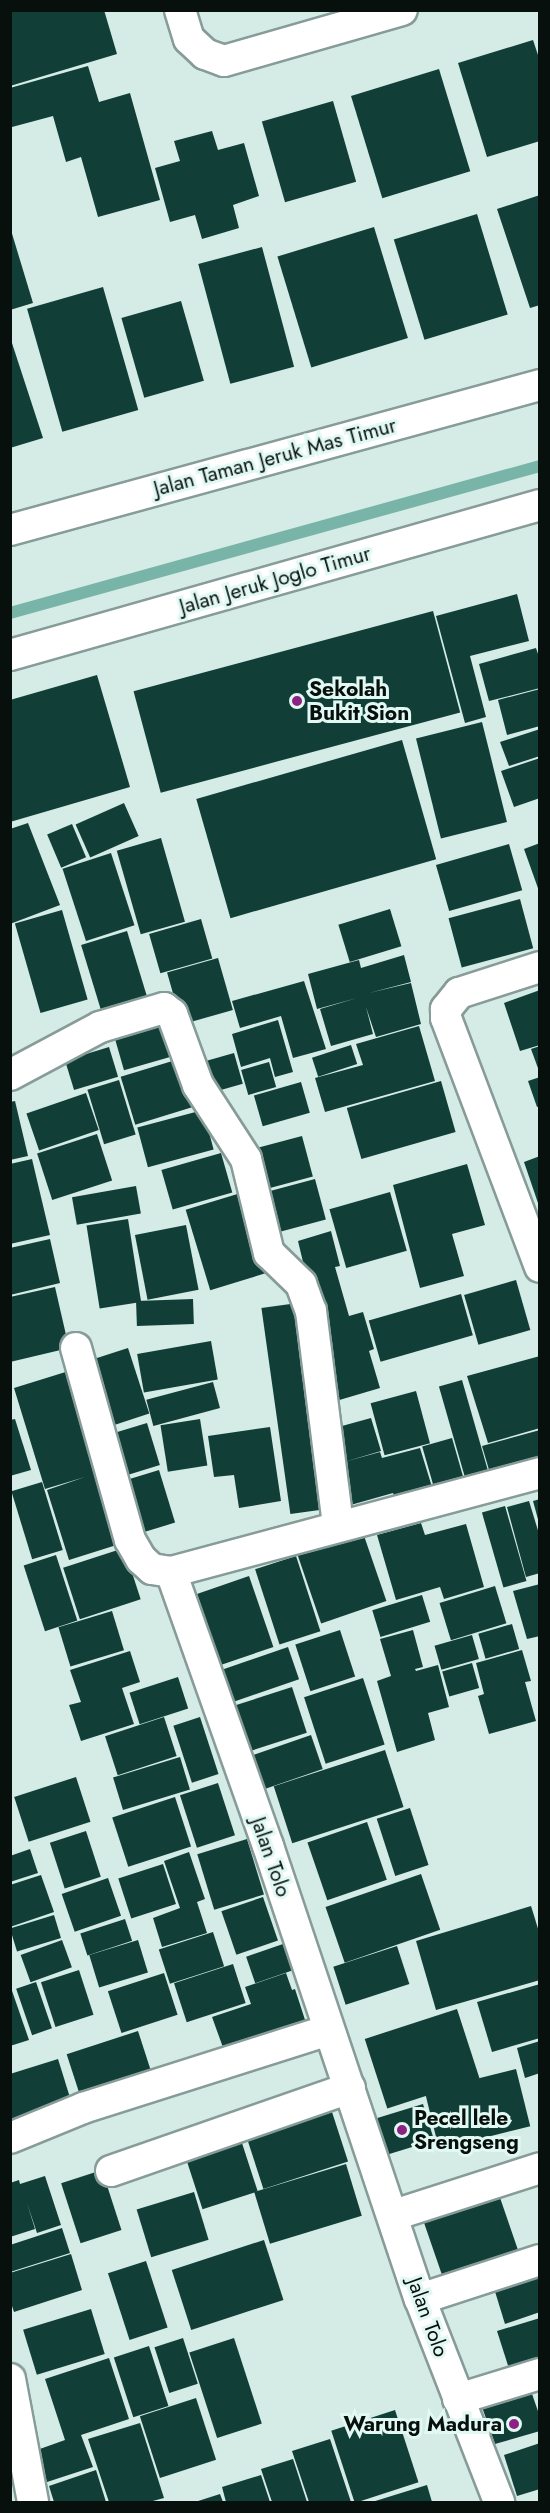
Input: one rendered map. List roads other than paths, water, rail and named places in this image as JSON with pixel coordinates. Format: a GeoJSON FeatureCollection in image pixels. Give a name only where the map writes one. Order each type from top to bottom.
{"type":"FeatureCollection","features":[{"type":"Feature","properties":{"kind":"street"},"geometry":{"type":"LineString","coordinates":[[180,10],[189,39],[205,54],[224,61],[402,10]]}},
{"type":"Feature","properties":{"kind":"street","name":"Jalan Taman Jeruk Mas Timur"},"geometry":{"type":"LineString","coordinates":[[10,530],[540,385]]}},
{"type":"Feature","properties":{"kind":"street","name":"Jalan Jeruk Joglo Timur"},"geometry":{"type":"LineString","coordinates":[[10,655],[540,505]]}},
{"type":"Feature","properties":{"kind":"street"},"geometry":{"type":"LineString","coordinates":[[540,967],[459,993],[446,1009],[446,1018],[540,1267]]}},
{"type":"Feature","properties":{"kind":"street"},"geometry":{"type":"LineString","coordinates":[[10,1075],[100,1027],[164,1008],[172,1014],[198,1085],[246,1159],[269,1253],[301,1284],[311,1311],[338,1526]]}},
{"type":"Feature","properties":{"kind":"street"},"geometry":{"type":"LineString","coordinates":[[76,1348],[130,1540],[141,1559],[152,1569],[171,1572],[540,1473]]}},
{"type":"Feature","properties":{"kind":"street","name":"Jalan Tolo"},"geometry":{"type":"LineString","coordinates":[[171,1572],[394,2215],[420,2298],[499,2502]]}},
{"type":"Feature","properties":{"kind":"street"},"geometry":{"type":"LineString","coordinates":[[10,2138],[83,2108],[329,2030]]}},
{"type":"Feature","properties":{"kind":"street"},"geometry":{"type":"LineString","coordinates":[[111,2171],[350,2088]]}},
{"type":"Feature","properties":{"kind":"street"},"geometry":{"type":"LineString","coordinates":[[394,2215],[540,2168]]}},
{"type":"Feature","properties":{"kind":"street"},"geometry":{"type":"LineString","coordinates":[[420,2298],[540,2260]]}},
{"type":"Feature","properties":{"kind":"street"},"geometry":{"type":"LineString","coordinates":[[458,2399],[540,2374]]}},
{"type":"Feature","properties":{"kind":"street"},"geometry":{"type":"LineString","coordinates":[[10,2379],[17,2453],[33,2502]]}},
{"type":"Feature","properties":{"kind":"waterway"},"geometry":{"type":"LineString","coordinates":[[10,613],[540,466]]}},
{"type":"Feature","properties":{"kind":"place","name":"Sekolah Bukit Sion"},"geometry":{"type":"Point","coordinates":[297,701]}},
{"type":"Feature","properties":{"kind":"place","name":"Pecel lele Srengseng"},"geometry":{"type":"Point","coordinates":[402,2130]}},
{"type":"Feature","properties":{"kind":"place","name":"Warung Madura"},"geometry":{"type":"Point","coordinates":[514,2424]}}]}
